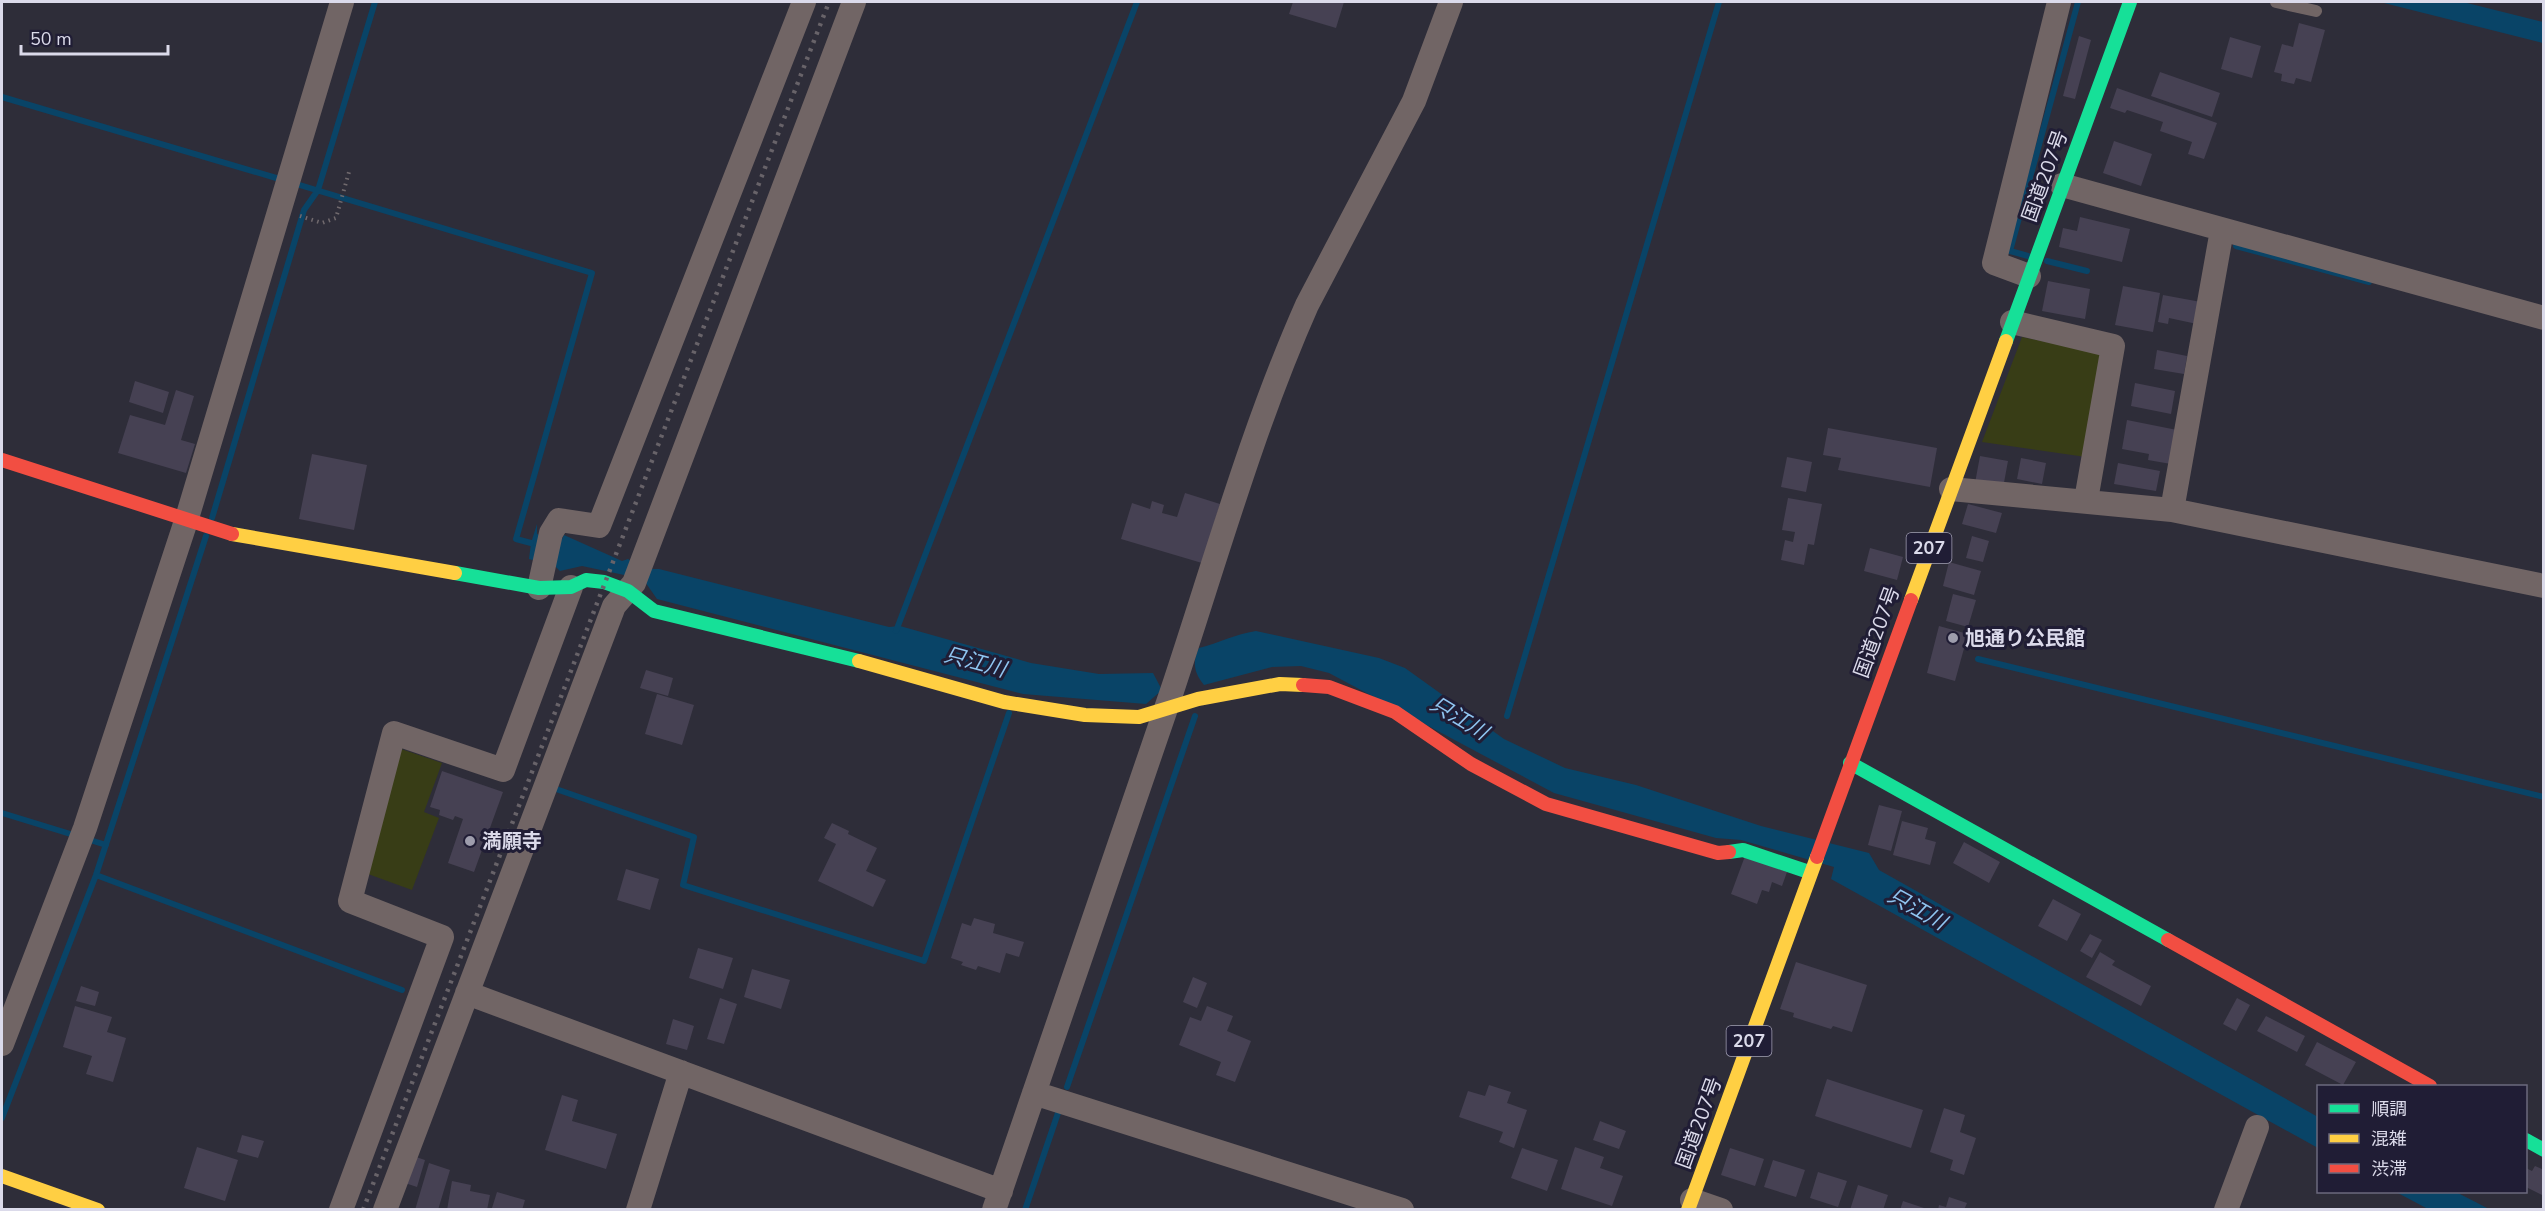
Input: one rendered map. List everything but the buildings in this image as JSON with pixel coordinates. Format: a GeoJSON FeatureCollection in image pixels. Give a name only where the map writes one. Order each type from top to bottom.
{"type":"FeatureCollection","features":[{"type":"Feature","properties":{"kind":"main road","name":"国道207号"},"geometry":{"type":"LineString","coordinates":[[1690,1205],[1809,872],[2130,2]]}},
{"type":"Feature","properties":{"kind":"main road"},"geometry":{"type":"LineString","coordinates":[[2,460],[233,534],[541,578],[571,587],[586,580],[604,582],[635,579],[654,611],[838,655],[1004,702],[1086,715],[1139,717],[1169,700],[1198,699],[1280,684],[1329,687],[1395,712],[1471,764],[1546,804],[1718,854],[1743,850],[1809,872]]}},
{"type":"Feature","properties":{"kind":"main road"},"geometry":{"type":"LineString","coordinates":[[1850,763],[2428,1085]]}},
{"type":"Feature","properties":{"kind":"main road"},"geometry":{"type":"LineString","coordinates":[[2527,1141],[2544,1150]]}},
{"type":"Feature","properties":{"kind":"main road"},"geometry":{"type":"LineString","coordinates":[[2,1176],[98,1209]]}},
{"type":"Feature","properties":{"kind":"street"},"geometry":{"type":"LineString","coordinates":[[2,1044],[83,835],[195,521],[284,195],[342,2]]}},
{"type":"Feature","properties":{"kind":"street"},"geometry":{"type":"LineString","coordinates":[[541,578],[551,533],[559,520],[599,526],[804,2]]}},
{"type":"Feature","properties":{"kind":"street"},"geometry":{"type":"LineString","coordinates":[[385,1209],[614,606],[635,579],[854,2]]}},
{"type":"Feature","properties":{"kind":"street"},"geometry":{"type":"LineString","coordinates":[[467,993],[681,1072],[997,1200],[1184,656],[1246,465],[1293,338],[1307,305],[1414,101],[1451,2]]}},
{"type":"Feature","properties":{"kind":"street"},"geometry":{"type":"LineString","coordinates":[[2033,265],[1994,263],[2059,2]]}},
{"type":"Feature","properties":{"kind":"street"},"geometry":{"type":"LineString","coordinates":[[2062,185],[2544,318]]}},
{"type":"Feature","properties":{"kind":"street"},"geometry":{"type":"LineString","coordinates":[[2172,510],[2222,230]]}},
{"type":"Feature","properties":{"kind":"street"},"geometry":{"type":"LineString","coordinates":[[2012,322],[2113,346],[2086,500]]}},
{"type":"Feature","properties":{"kind":"street"},"geometry":{"type":"LineString","coordinates":[[1951,489],[2086,500],[2172,510],[2544,586]]}},
{"type":"Feature","properties":{"kind":"street"},"geometry":{"type":"LineString","coordinates":[[341,1209],[442,937],[350,901],[394,733],[503,770],[571,587]]}},
{"type":"Feature","properties":{"kind":"street"},"geometry":{"type":"LineString","coordinates":[[638,1209],[681,1072]]}},
{"type":"Feature","properties":{"kind":"street"},"geometry":{"type":"LineString","coordinates":[[1034,1093],[1402,1209]]}},
{"type":"Feature","properties":{"kind":"street"},"geometry":{"type":"LineString","coordinates":[[2226,1209],[2257,1127]]}},
{"type":"Feature","properties":{"kind":"street"},"geometry":{"type":"LineString","coordinates":[[1690,1205],[1721,1209]]}},
{"type":"Feature","properties":{"kind":"lane"},"geometry":{"type":"LineString","coordinates":[[2276,2],[2316,11]]}},
{"type":"Feature","properties":{"kind":"path"},"geometry":{"type":"LineString","coordinates":[[312,220],[322,223],[336,218],[349,172]]}},
{"type":"Feature","properties":{"kind":"green space"},"geometry":{"type":"Polygon","coordinates":[[[2022,337],[2103,354],[2086,457],[1982,442],[2022,337]]]}},
{"type":"Feature","properties":{"kind":"green space"},"geometry":{"type":"Polygon","coordinates":[[[401,749],[442,763],[424,812],[439,818],[412,890],[368,874],[401,749]]]}},
{"type":"Feature","properties":{"kind":"water"},"geometry":{"type":"Polygon","coordinates":[[[2380,2],[2463,2],[2543,22],[2543,43],[2380,2]]]}},
{"type":"Feature","properties":{"kind":"water","name":"只江川"},"geometry":{"type":"Polygon","coordinates":[[[537,524],[537,534],[560,543],[564,535],[622,561],[628,559],[644,569],[659,569],[889,627],[900,626],[1031,663],[1099,674],[1153,673],[1162,690],[1146,704],[1023,694],[657,599],[643,579],[582,566],[560,571],[555,566],[529,559],[537,524]]]}},
{"type":"Feature","properties":{"kind":"water","name":"只江川"},"geometry":{"type":"Polygon","coordinates":[[[1256,631],[1379,658],[1405,668],[1504,739],[1565,768],[1636,785],[1761,826],[1869,853],[1879,870],[2317,1116],[2317,1147],[1831,879],[1834,867],[1741,840],[1716,838],[1554,793],[1329,673],[1301,666],[1272,667],[1204,685],[1195,667],[1195,658],[1199,648],[1256,631]]]}},
{"type":"Feature","properties":{"kind":"water"},"geometry":{"type":"Polygon","coordinates":[[[2398,1193],[2458,1193],[2489,1209],[2428,1209],[2398,1193]]]}},
{"type":"Feature","properties":{"kind":"waterway"},"geometry":{"type":"LineString","coordinates":[[212,518],[304,210],[318,190],[375,2]]}},
{"type":"Feature","properties":{"kind":"waterway"},"geometry":{"type":"LineString","coordinates":[[896,631],[1137,2]]}},
{"type":"Feature","properties":{"kind":"waterway"},"geometry":{"type":"LineString","coordinates":[[1507,716],[1719,2]]}},
{"type":"Feature","properties":{"kind":"waterway"},"geometry":{"type":"LineString","coordinates":[[2028,256],[2010,251],[2078,2]]}},
{"type":"Feature","properties":{"kind":"waterway"},"geometry":{"type":"LineString","coordinates":[[2,97],[283,180]]}},
{"type":"Feature","properties":{"kind":"waterway"},"geometry":{"type":"LineString","coordinates":[[293,183],[592,273],[516,539],[531,543]]}},
{"type":"Feature","properties":{"kind":"waterway"},"geometry":{"type":"LineString","coordinates":[[2236,246],[2369,282]]}},
{"type":"Feature","properties":{"kind":"waterway"},"geometry":{"type":"LineString","coordinates":[[2047,261],[2087,271]]}},
{"type":"Feature","properties":{"kind":"waterway"},"geometry":{"type":"LineString","coordinates":[[2,1118],[96,875],[206,536]]}},
{"type":"Feature","properties":{"kind":"waterway"},"geometry":{"type":"LineString","coordinates":[[1978,659],[2544,797]]}},
{"type":"Feature","properties":{"kind":"waterway"},"geometry":{"type":"LineString","coordinates":[[556,789],[694,837],[683,885],[924,961],[1009,713]]}},
{"type":"Feature","properties":{"kind":"waterway"},"geometry":{"type":"LineString","coordinates":[[1067,1087],[1195,716]]}},
{"type":"Feature","properties":{"kind":"waterway"},"geometry":{"type":"LineString","coordinates":[[2,813],[77,836]]}},
{"type":"Feature","properties":{"kind":"waterway"},"geometry":{"type":"LineString","coordinates":[[87,839],[106,845]]}},
{"type":"Feature","properties":{"kind":"waterway"},"geometry":{"type":"LineString","coordinates":[[96,875],[402,990]]}},
{"type":"Feature","properties":{"kind":"waterway"},"geometry":{"type":"LineString","coordinates":[[1025,1210],[1058,1113]]}},
{"type":"Feature","properties":{"kind":"railway"},"geometry":{"type":"LineString","coordinates":[[363,1210],[829,2]]}},
{"type":"Feature","properties":{"kind":"traffic: fast"},"geometry":{"type":"LineString","coordinates":[[2006,341],[2130,2]]}},
{"type":"Feature","properties":{"kind":"traffic: fast"},"geometry":{"type":"LineString","coordinates":[[455,573],[539,588],[571,587],[586,580],[604,582],[628,591],[654,611],[859,661]]}},
{"type":"Feature","properties":{"kind":"traffic: fast"},"geometry":{"type":"LineString","coordinates":[[1850,763],[2168,940]]}},
{"type":"Feature","properties":{"kind":"traffic: fast"},"geometry":{"type":"LineString","coordinates":[[1729,852],[1743,850],[1809,872]]}},
{"type":"Feature","properties":{"kind":"traffic: fast"},"geometry":{"type":"LineString","coordinates":[[2527,1141],[2544,1150]]}},
{"type":"Feature","properties":{"kind":"traffic: slow"},"geometry":{"type":"LineString","coordinates":[[1911,600],[2006,341]]}},
{"type":"Feature","properties":{"kind":"traffic: slow"},"geometry":{"type":"LineString","coordinates":[[232,534],[455,573]]}},
{"type":"Feature","properties":{"kind":"traffic: slow"},"geometry":{"type":"LineString","coordinates":[[859,661],[1004,702],[1085,715],[1139,717],[1198,699],[1280,684],[1303,685]]}},
{"type":"Feature","properties":{"kind":"traffic: slow"},"geometry":{"type":"LineString","coordinates":[[1688,1210],[1817,857]]}},
{"type":"Feature","properties":{"kind":"traffic: slow"},"geometry":{"type":"LineString","coordinates":[[2,1176],[98,1210]]}},
{"type":"Feature","properties":{"kind":"traffic: jam"},"geometry":{"type":"LineString","coordinates":[[2,460],[232,534]]}},
{"type":"Feature","properties":{"kind":"traffic: jam"},"geometry":{"type":"LineString","coordinates":[[1817,857],[1911,600]]}},
{"type":"Feature","properties":{"kind":"traffic: jam"},"geometry":{"type":"LineString","coordinates":[[1303,685],[1329,687],[1395,712],[1471,764],[1546,804],[1718,853],[1729,852]]}},
{"type":"Feature","properties":{"kind":"traffic: jam"},"geometry":{"type":"LineString","coordinates":[[2168,940],[2428,1085]]}},
{"type":"Feature","properties":{"kind":"place","name":"旭通り公民館"},"geometry":{"type":"Point","coordinates":[1953,638]}},
{"type":"Feature","properties":{"kind":"place","name":"満願寺"},"geometry":{"type":"Point","coordinates":[470,841]}}]}
